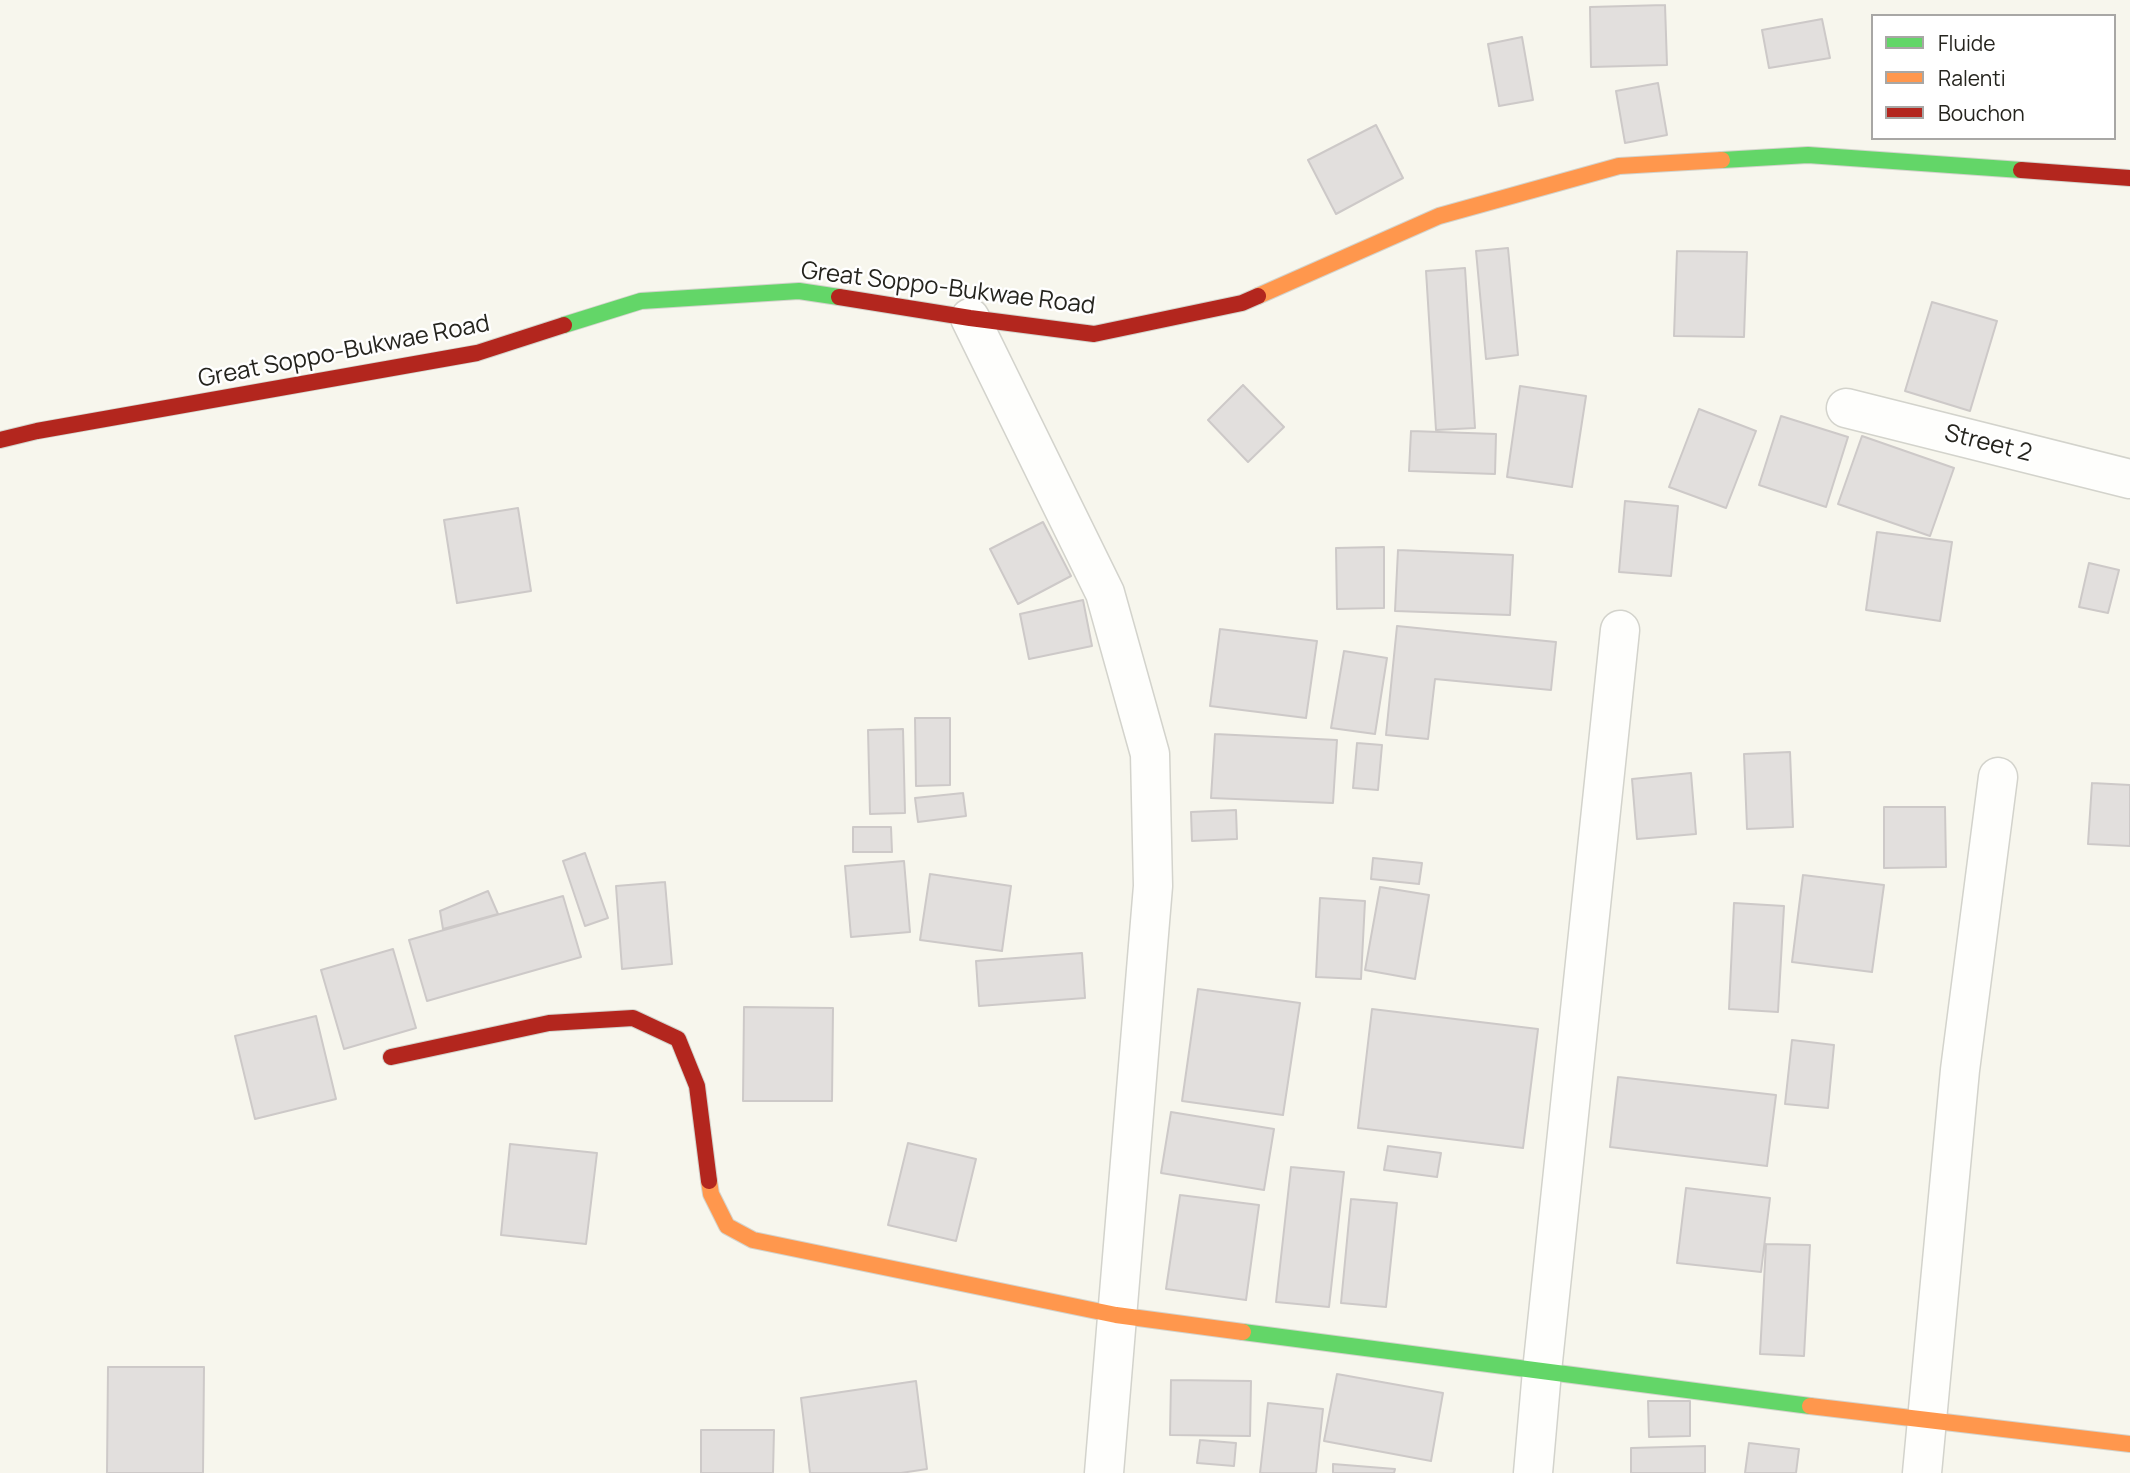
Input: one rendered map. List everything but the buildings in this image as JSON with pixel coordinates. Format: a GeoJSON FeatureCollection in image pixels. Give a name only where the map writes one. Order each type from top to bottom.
{"type":"FeatureCollection","features":[{"type":"Feature","properties":{"kind":"street","name":"Great Soppo-Bukwae Road"},"geometry":{"type":"LineString","coordinates":[[0,440],[37,430],[477,353],[641,301],[799,291],[1094,334],[1242,303],[1439,216],[1619,166],[1808,155],[2130,178]]}},
{"type":"Feature","properties":{"kind":"street"},"geometry":{"type":"LineString","coordinates":[[970,318],[1105,593],[1150,754],[1153,886],[1115,1315],[1104,1473]]}},
{"type":"Feature","properties":{"kind":"street","name":"Street 2"},"geometry":{"type":"LineString","coordinates":[[1846,408],[2130,479]]}},
{"type":"Feature","properties":{"kind":"street"},"geometry":{"type":"LineString","coordinates":[[1533,1473],[1620,630]]}},
{"type":"Feature","properties":{"kind":"street"},"geometry":{"type":"LineString","coordinates":[[1922,1473],[1960,1070],[1998,777]]}},
{"type":"Feature","properties":{"kind":"street"},"geometry":{"type":"LineString","coordinates":[[391,1057],[549,1023],[633,1018],[678,1039],[697,1086],[711,1194],[727,1226],[753,1240],[1115,1315],[1927,1421],[2130,1444]]}},
{"type":"Feature","properties":{"kind":"traffic: fast"},"geometry":{"type":"LineString","coordinates":[[1722,160],[1808,155],[2021,170]]}},
{"type":"Feature","properties":{"kind":"traffic: fast"},"geometry":{"type":"LineString","coordinates":[[564,325],[641,301],[799,291],[839,297]]}},
{"type":"Feature","properties":{"kind":"traffic: fast"},"geometry":{"type":"LineString","coordinates":[[1243,1332],[1810,1406]]}},
{"type":"Feature","properties":{"kind":"traffic: slow"},"geometry":{"type":"LineString","coordinates":[[1258,296],[1439,216],[1619,166],[1722,160]]}},
{"type":"Feature","properties":{"kind":"traffic: slow"},"geometry":{"type":"LineString","coordinates":[[709,1181],[711,1194],[727,1226],[753,1240],[1116,1315],[1243,1332]]}},
{"type":"Feature","properties":{"kind":"traffic: slow"},"geometry":{"type":"LineString","coordinates":[[1810,1406],[2130,1444]]}},
{"type":"Feature","properties":{"kind":"traffic: jam"},"geometry":{"type":"LineString","coordinates":[[2021,170],[2130,178]]}},
{"type":"Feature","properties":{"kind":"traffic: jam"},"geometry":{"type":"LineString","coordinates":[[839,297],[1094,334],[1242,303],[1258,296]]}},
{"type":"Feature","properties":{"kind":"traffic: jam"},"geometry":{"type":"LineString","coordinates":[[0,440],[37,431],[477,353],[564,325]]}},
{"type":"Feature","properties":{"kind":"traffic: jam"},"geometry":{"type":"LineString","coordinates":[[391,1057],[549,1023],[633,1018],[678,1039],[697,1086],[709,1181]]}}]}
